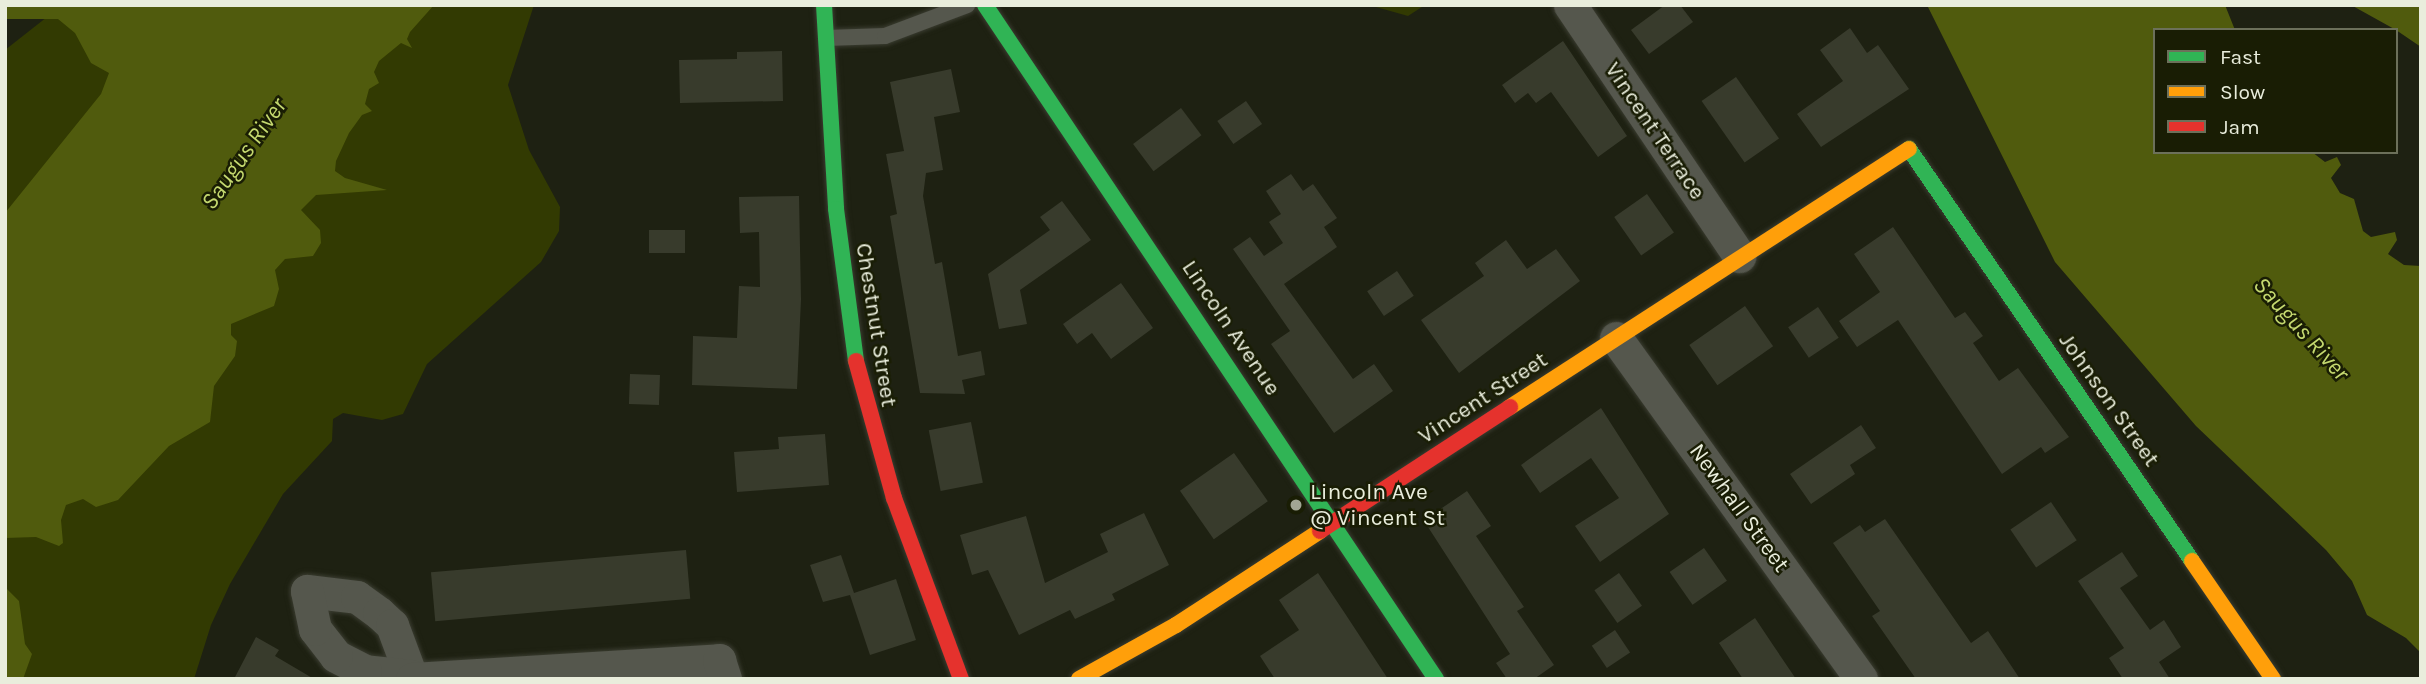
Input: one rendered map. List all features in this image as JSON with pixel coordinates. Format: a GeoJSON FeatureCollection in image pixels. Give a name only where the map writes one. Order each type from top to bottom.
{"type":"FeatureCollection","features":[{"type":"Feature","properties":{"kind":"street","name":"Chestnut Street"},"geometry":{"type":"LineString","coordinates":[[824,5],[836,209],[858,380],[894,498],[961,679]]}},
{"type":"Feature","properties":{"kind":"street","name":"Lincoln Avenue"},"geometry":{"type":"LineString","coordinates":[[985,5],[1334,522],[1436,679]]}},
{"type":"Feature","properties":{"kind":"street","name":"Vincent Terrace"},"geometry":{"type":"LineString","coordinates":[[1570,5],[1739,256]]}},
{"type":"Feature","properties":{"kind":"street","name":"Vincent Street"},"geometry":{"type":"LineString","coordinates":[[1079,679],[1177,625],[1907,147]]}},
{"type":"Feature","properties":{"kind":"street","name":"Johnson Street"},"geometry":{"type":"LineString","coordinates":[[1907,147],[2269,677]]}},
{"type":"Feature","properties":{"kind":"street","name":"Newhall Street"},"geometry":{"type":"LineString","coordinates":[[1616,338],[1861,679]]}},
{"type":"Feature","properties":{"kind":"street"},"geometry":{"type":"LineString","coordinates":[[412,677],[719,660],[725,679]]}},
{"type":"Feature","properties":{"kind":"lane"},"geometry":{"type":"LineString","coordinates":[[826,38],[885,36],[967,5]]}},
{"type":"Feature","properties":{"kind":"shaded area"},"geometry":{"type":"Polygon","coordinates":[[[5,5],[295,5],[5,267],[5,50],[47,17],[5,19],[5,5]]]}},
{"type":"Feature","properties":{"kind":"shaded area"},"geometry":{"type":"Polygon","coordinates":[[[386,5],[534,5],[508,85],[529,150],[560,207],[559,231],[541,262],[427,364],[403,414],[382,420],[343,413],[333,419],[332,441],[283,494],[230,584],[211,625],[194,679],[5,679],[5,385],[386,5]]]}},
{"type":"Feature","properties":{"kind":"shaded area"},"geometry":{"type":"Polygon","coordinates":[[[1369,5],[1425,5],[1408,16],[1369,5]]]}},
{"type":"Feature","properties":{"kind":"water","name":"Saugus River"},"geometry":{"type":"Polygon","coordinates":[[[5,5],[434,5],[410,32],[407,39],[412,48],[401,43],[379,61],[374,72],[379,83],[369,89],[365,104],[372,111],[362,115],[349,133],[336,161],[335,171],[345,178],[387,190],[316,195],[301,210],[320,230],[321,243],[313,256],[285,259],[275,270],[279,289],[274,306],[231,324],[231,335],[237,341],[235,356],[214,386],[210,422],[169,446],[118,500],[96,507],[83,499],[66,505],[61,520],[63,543],[59,546],[36,537],[5,538],[5,213],[101,94],[109,73],[91,63],[75,33],[58,19],[5,19],[5,5]]]}},
{"type":"Feature","properties":{"kind":"water","name":"Saugus River"},"geometry":{"type":"Polygon","coordinates":[[[1927,5],[2225,5],[2234,28],[2153,28],[2153,154],[2315,154],[2325,162],[2337,157],[2341,165],[2331,178],[2340,193],[2354,199],[2363,231],[2371,237],[2395,232],[2397,240],[2388,254],[2404,265],[2421,266],[2421,653],[2406,638],[2367,615],[2352,581],[2326,550],[2196,426],[2055,262],[1927,5]]]}},
{"type":"Feature","properties":{"kind":"water"},"geometry":{"type":"Polygon","coordinates":[[[2351,5],[2421,5],[2421,47],[2398,31],[2398,28],[2392,28],[2351,5]]]}},
{"type":"Feature","properties":{"kind":"water"},"geometry":{"type":"Polygon","coordinates":[[[5,587],[19,601],[25,644],[32,654],[23,679],[5,679],[5,587]]]}},
{"type":"Feature","properties":{"kind":"building"},"geometry":{"type":"Polygon","coordinates":[[[1665,5],[1680,5],[1693,22],[1649,54],[1631,30],[1665,5]]]}},
{"type":"Feature","properties":{"kind":"building"},"geometry":{"type":"Polygon","coordinates":[[[1850,28],[1867,53],[1878,45],[1909,89],[1821,147],[1797,114],[1843,81],[1820,50],[1850,28]]]}},
{"type":"Feature","properties":{"kind":"building"},"geometry":{"type":"Polygon","coordinates":[[[1563,41],[1627,136],[1598,157],[1551,92],[1536,103],[1528,93],[1515,103],[1502,85],[1563,41]]]}},
{"type":"Feature","properties":{"kind":"building"},"geometry":{"type":"Polygon","coordinates":[[[782,51],[783,101],[680,103],[679,60],[737,59],[737,52],[782,51]]]}},
{"type":"Feature","properties":{"kind":"building"},"geometry":{"type":"Polygon","coordinates":[[[951,69],[960,112],[934,117],[943,170],[926,173],[923,196],[935,264],[942,262],[958,356],[981,351],[985,375],[962,380],[965,394],[920,393],[890,216],[897,214],[886,154],[904,151],[890,82],[951,69]]]}},
{"type":"Feature","properties":{"kind":"building"},"geometry":{"type":"Polygon","coordinates":[[[1736,77],[1779,138],[1745,163],[1702,101],[1736,77]]]}},
{"type":"Feature","properties":{"kind":"building"},"geometry":{"type":"Polygon","coordinates":[[[1246,101],[1262,124],[1233,144],[1217,121],[1246,101]]]}},
{"type":"Feature","properties":{"kind":"building"},"geometry":{"type":"Polygon","coordinates":[[[1181,108],[1201,135],[1154,171],[1133,144],[1181,108]]]}},
{"type":"Feature","properties":{"kind":"building"},"geometry":{"type":"Polygon","coordinates":[[[1291,174],[1303,191],[1313,184],[1337,218],[1324,227],[1337,247],[1284,284],[1353,379],[1374,364],[1393,391],[1334,433],[1271,344],[1290,331],[1233,249],[1250,237],[1264,256],[1283,243],[1269,222],[1281,214],[1266,191],[1291,174]]]}},
{"type":"Feature","properties":{"kind":"building"},"geometry":{"type":"Polygon","coordinates":[[[1647,194],[1674,233],[1641,255],[1614,217],[1647,194]]]}},
{"type":"Feature","properties":{"kind":"building"},"geometry":{"type":"Polygon","coordinates":[[[799,196],[801,299],[797,389],[692,385],[693,336],[737,338],[739,286],[760,287],[759,232],[740,233],[739,197],[799,196]]]}},
{"type":"Feature","properties":{"kind":"building"},"geometry":{"type":"Polygon","coordinates":[[[1062,201],[1091,240],[1020,290],[1027,324],[999,329],[988,274],[1050,230],[1040,217],[1062,201]]]}},
{"type":"Feature","properties":{"kind":"building"},"geometry":{"type":"Polygon","coordinates":[[[1893,227],[1955,318],[1965,312],[1983,336],[1973,343],[1999,381],[2018,368],[2069,437],[2045,453],[2041,447],[2002,474],[1898,320],[1857,347],[1839,321],[1880,292],[1854,254],[1893,227]]]}},
{"type":"Feature","properties":{"kind":"building"},"geometry":{"type":"Polygon","coordinates":[[[649,230],[685,230],[685,253],[649,253],[649,230]]]}},
{"type":"Feature","properties":{"kind":"building"},"geometry":{"type":"Polygon","coordinates":[[[1506,240],[1527,269],[1556,249],[1580,281],[1459,373],[1421,320],[1484,276],[1475,263],[1506,240]]]}},
{"type":"Feature","properties":{"kind":"building"},"geometry":{"type":"Polygon","coordinates":[[[1397,271],[1414,296],[1384,316],[1367,291],[1397,271]]]}},
{"type":"Feature","properties":{"kind":"building"},"geometry":{"type":"Polygon","coordinates":[[[1121,283],[1153,328],[1111,359],[1092,333],[1077,344],[1063,324],[1121,283]]]}},
{"type":"Feature","properties":{"kind":"building"},"geometry":{"type":"Polygon","coordinates":[[[1745,306],[1773,346],[1717,385],[1689,345],[1745,306]]]}},
{"type":"Feature","properties":{"kind":"building"},"geometry":{"type":"Polygon","coordinates":[[[1818,307],[1839,338],[1809,358],[1788,327],[1818,307]]]}},
{"type":"Feature","properties":{"kind":"building"},"geometry":{"type":"Polygon","coordinates":[[[630,374],[660,375],[659,405],[629,404],[630,374]]]}},
{"type":"Feature","properties":{"kind":"building"},"geometry":{"type":"Polygon","coordinates":[[[1601,408],[1669,514],[1600,562],[1575,526],[1619,498],[1591,458],[1540,493],[1521,465],[1601,408]]]}},
{"type":"Feature","properties":{"kind":"building"},"geometry":{"type":"Polygon","coordinates":[[[971,422],[983,483],[941,491],[929,430],[971,422]]]}},
{"type":"Feature","properties":{"kind":"building"},"geometry":{"type":"Polygon","coordinates":[[[1861,425],[1876,448],[1850,465],[1855,474],[1811,504],[1790,474],[1861,425]]]}},
{"type":"Feature","properties":{"kind":"building"},"geometry":{"type":"Polygon","coordinates":[[[825,434],[829,485],[737,492],[734,452],[779,449],[778,437],[825,434]]]}},
{"type":"Feature","properties":{"kind":"building"},"geometry":{"type":"Polygon","coordinates":[[[1234,453],[1268,501],[1214,539],[1180,491],[1234,453]]]}},
{"type":"Feature","properties":{"kind":"building"},"geometry":{"type":"Polygon","coordinates":[[[1467,491],[1491,526],[1476,536],[1524,607],[1517,611],[1554,665],[1534,679],[1507,679],[1496,663],[1510,654],[1428,527],[1443,516],[1439,510],[1467,491]]]}},
{"type":"Feature","properties":{"kind":"building"},"geometry":{"type":"Polygon","coordinates":[[[2051,502],[2077,540],[2036,568],[2010,529],[2051,502]]]}},
{"type":"Feature","properties":{"kind":"building"},"geometry":{"type":"Polygon","coordinates":[[[1144,513],[1169,565],[1112,594],[1115,600],[1075,619],[1070,610],[1019,635],[988,570],[972,575],[960,535],[1026,516],[1045,583],[1108,552],[1100,534],[1144,513]]]}},
{"type":"Feature","properties":{"kind":"building"},"geometry":{"type":"Polygon","coordinates":[[[1885,519],[1971,643],[1988,631],[2020,679],[1916,679],[1872,616],[1880,611],[1833,543],[1860,525],[1865,532],[1885,519]]]}},
{"type":"Feature","properties":{"kind":"building"},"geometry":{"type":"Polygon","coordinates":[[[1704,548],[1727,581],[1693,605],[1670,572],[1704,548]]]}},
{"type":"Feature","properties":{"kind":"building"},"geometry":{"type":"Polygon","coordinates":[[[686,550],[690,599],[435,621],[431,572],[686,550]]]}},
{"type":"Feature","properties":{"kind":"building"},"geometry":{"type":"Polygon","coordinates":[[[2122,552],[2138,576],[2120,588],[2150,630],[2164,620],[2181,647],[2159,662],[2170,679],[2123,679],[2109,658],[2124,648],[2078,581],[2122,552]]]}},
{"type":"Feature","properties":{"kind":"building"},"geometry":{"type":"Polygon","coordinates":[[[841,555],[854,593],[896,579],[916,640],[870,655],[850,595],[823,602],[810,565],[841,555]]]}},
{"type":"Feature","properties":{"kind":"building"},"geometry":{"type":"Polygon","coordinates":[[[1318,573],[1388,679],[1275,679],[1260,656],[1299,630],[1279,600],[1318,573]]]}},
{"type":"Feature","properties":{"kind":"building"},"geometry":{"type":"Polygon","coordinates":[[[1619,573],[1642,606],[1617,623],[1594,590],[1619,573]]]}},
{"type":"Feature","properties":{"kind":"building"},"geometry":{"type":"Polygon","coordinates":[[[1755,618],[1796,679],[1743,679],[1719,643],[1755,618]]]}},
{"type":"Feature","properties":{"kind":"building"},"geometry":{"type":"Polygon","coordinates":[[[1615,630],[1630,652],[1607,668],[1592,646],[1615,630]]]}},
{"type":"Feature","properties":{"kind":"building"},"geometry":{"type":"Polygon","coordinates":[[[256,637],[279,650],[275,656],[314,679],[234,679],[256,637]]]}},
{"type":"Feature","properties":{"kind":"traffic: fast"},"geometry":{"type":"LineString","coordinates":[[824,5],[836,209],[856,361]]}},
{"type":"Feature","properties":{"kind":"traffic: fast"},"geometry":{"type":"LineString","coordinates":[[985,5],[1436,679]]}},
{"type":"Feature","properties":{"kind":"traffic: fast"},"geometry":{"type":"LineString","coordinates":[[1909,149],[2192,561]]}},
{"type":"Feature","properties":{"kind":"traffic: slow"},"geometry":{"type":"LineString","coordinates":[[1510,407],[1909,149]]}},
{"type":"Feature","properties":{"kind":"traffic: slow"},"geometry":{"type":"LineString","coordinates":[[1079,679],[1176,625],[1320,531]]}},
{"type":"Feature","properties":{"kind":"traffic: slow"},"geometry":{"type":"LineString","coordinates":[[2192,561],[2273,679]]}},
{"type":"Feature","properties":{"kind":"traffic: jam"},"geometry":{"type":"LineString","coordinates":[[856,361],[894,498],[961,679]]}},
{"type":"Feature","properties":{"kind":"traffic: jam"},"geometry":{"type":"LineString","coordinates":[[1320,531],[1510,407]]}},
{"type":"Feature","properties":{"kind":"place","name":"Lincoln Ave @ Vincent St"},"geometry":{"type":"Point","coordinates":[1296,505]}}]}
